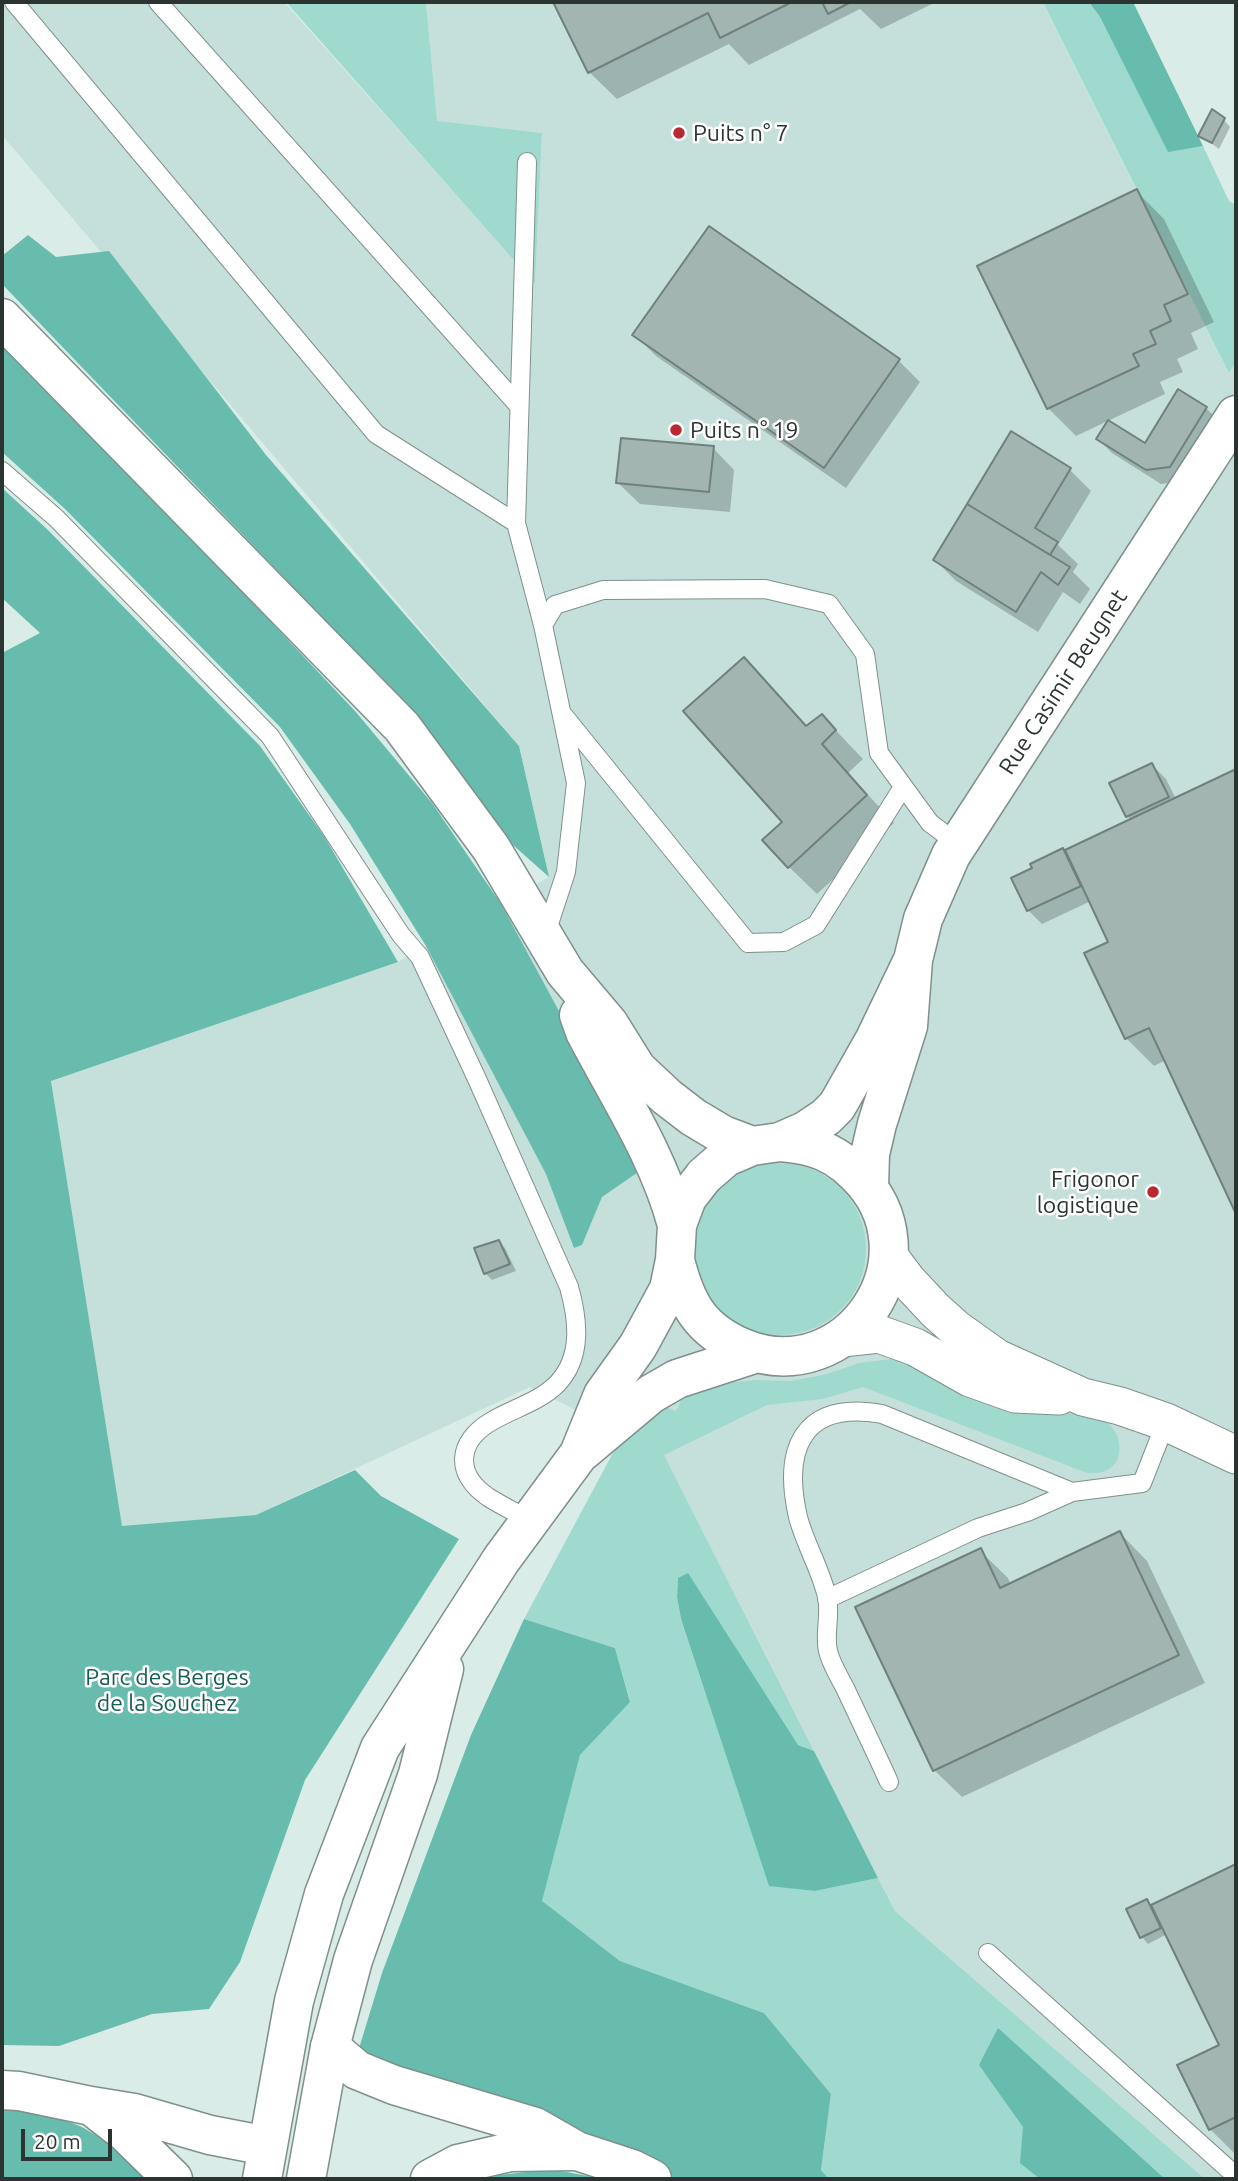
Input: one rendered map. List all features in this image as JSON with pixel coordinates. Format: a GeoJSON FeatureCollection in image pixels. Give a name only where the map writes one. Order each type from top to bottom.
{"type":"FeatureCollection","features":[{"type":"Feature","properties":{"kind":"main road"},"geometry":{"type":"LineString","coordinates":[[2,318],[402,727],[491,848],[565,972],[609,1024],[637,1069],[693,1117],[723,1135],[766,1144],[814,1147],[844,1162],[869,1186],[881,1207],[888,1231],[887,1274],[866,1316],[842,1338],[815,1351],[796,1355],[757,1353],[726,1341],[701,1320],[683,1292],[669,1195],[585,1032],[565,972]]}},
{"type":"Feature","properties":{"kind":"main road","name":"Rue Casimir Beugnet"},"geometry":{"type":"LineString","coordinates":[[913,960],[923,919],[958,844],[1236,415]]}},
{"type":"Feature","properties":{"kind":"main road"},"geometry":{"type":"LineString","coordinates":[[264,2163],[294,2001],[309,1947],[324,1894],[380,1748],[502,1559],[579,1454],[603,1395],[638,1346],[669,1289],[687,1198],[704,1176],[726,1157],[805,1131],[826,1117],[837,1105],[875,1038],[913,960]]}},
{"type":"Feature","properties":{"kind":"main road"},"geometry":{"type":"LineString","coordinates":[[869,1186],[870,1154],[877,1124],[908,1026],[913,960]]}},
{"type":"Feature","properties":{"kind":"main road"},"geometry":{"type":"LineString","coordinates":[[579,1454],[651,1394],[677,1379],[757,1353]]}},
{"type":"Feature","properties":{"kind":"main road"},"geometry":{"type":"LineString","coordinates":[[306,2179],[330,2047],[353,1960],[418,1774],[451,1641]]}},
{"type":"Feature","properties":{"kind":"main road"},"geometry":{"type":"LineString","coordinates":[[309,1947],[311,2012],[330,2047],[357,2070],[394,2085],[535,2127],[577,2151],[632,2169],[652,2179]]}},
{"type":"Feature","properties":{"kind":"main road"},"geometry":{"type":"LineString","coordinates":[[2,2090],[134,2113],[210,2135],[264,2163]]}},
{"type":"Feature","properties":{"kind":"main road"},"geometry":{"type":"LineString","coordinates":[[264,2163],[284,2137],[319,2101]]}},
{"type":"Feature","properties":{"kind":"main road"},"geometry":{"type":"LineString","coordinates":[[91,2106],[125,2132],[173,2179]]}},
{"type":"Feature","properties":{"kind":"main road"},"geometry":{"type":"LineString","coordinates":[[430,2179],[458,2164],[510,2151],[577,2151]]}},
{"type":"Feature","properties":{"kind":"street"},"geometry":{"type":"LineString","coordinates":[[889,1256],[907,1280],[955,1328],[997,1358],[1083,1397],[1166,1422],[1236,1455]]}},
{"type":"Feature","properties":{"kind":"street"},"geometry":{"type":"LineString","coordinates":[[842,1338],[879,1334],[915,1347],[970,1378],[1015,1394],[1083,1397]]}},
{"type":"Feature","properties":{"kind":"lane"},"geometry":{"type":"LineString","coordinates":[[14,2],[376,434],[516,523]]}},
{"type":"Feature","properties":{"kind":"lane"},"geometry":{"type":"LineString","coordinates":[[158,2],[520,406]]}},
{"type":"Feature","properties":{"kind":"lane"},"geometry":{"type":"LineString","coordinates":[[527,162],[516,523],[543,625],[576,783],[565,872],[544,937]]}},
{"type":"Feature","properties":{"kind":"lane"},"geometry":{"type":"LineString","coordinates":[[2,471],[56,517],[270,736],[401,935],[420,957],[569,1287],[577,1314],[577,1342],[569,1366],[558,1383],[536,1400],[492,1420],[474,1433],[466,1444],[466,1470],[475,1485],[487,1496],[531,1521]]}},
{"type":"Feature","properties":{"kind":"lane"},"geometry":{"type":"LineString","coordinates":[[543,625],[555,605],[603,590],[765,589],[829,604],[865,654],[879,753],[930,823],[958,844]]}},
{"type":"Feature","properties":{"kind":"lane"},"geometry":{"type":"LineString","coordinates":[[562,713],[748,943],[784,942],[816,925],[903,787]]}},
{"type":"Feature","properties":{"kind":"lane"},"geometry":{"type":"LineString","coordinates":[[889,1782],[828,1651],[827,1599],[799,1519],[793,1486],[794,1458],[802,1438],[811,1424],[833,1414],[858,1410],[883,1414],[1072,1493]]}},
{"type":"Feature","properties":{"kind":"lane"},"geometry":{"type":"LineString","coordinates":[[827,1599],[978,1528],[1027,1512],[1072,1493],[1142,1483],[1166,1422]]}},
{"type":"Feature","properties":{"kind":"lane"},"geometry":{"type":"LineString","coordinates":[[988,1953],[1236,2176]]}},
{"type":"Feature","properties":{"kind":"shaded area"},"geometry":{"type":"Polygon","coordinates":[[[2,2],[284,2],[535,283],[542,133],[437,122],[426,2],[1043,2],[1229,373],[1236,362],[1236,2179],[1204,2179],[895,1911],[664,1455],[530,1387],[256,1515],[122,1527],[51,1081],[398,962],[549,877],[519,746],[2,135],[2,2]]]}},
{"type":"Feature","properties":{"kind":"green space"},"geometry":{"type":"Polygon","coordinates":[[[286,2],[426,2],[437,121],[542,133],[535,284],[286,2]]]}},
{"type":"Feature","properties":{"kind":"green space"},"geometry":{"type":"Polygon","coordinates":[[[1043,2],[1089,2],[1100,17],[1168,151],[1203,146],[1229,201],[1236,205],[1236,362],[1229,373],[1043,2]]]}},
{"type":"Feature","properties":{"kind":"green space"},"geometry":{"type":"Polygon","coordinates":[[[1089,2],[1133,2],[1203,146],[1168,152],[1100,17],[1089,2]]]}},
{"type":"Feature","properties":{"kind":"green space"},"geometry":{"type":"Polygon","coordinates":[[[28,235],[56,257],[109,251],[266,455],[519,746],[549,877],[495,829],[415,714],[2,284],[2,256],[28,235]]]}},
{"type":"Feature","properties":{"kind":"green space"},"geometry":{"type":"Polygon","coordinates":[[[2,343],[355,711],[432,803],[501,904],[644,1168],[602,1197],[582,1245],[574,1248],[546,1174],[426,946],[350,824],[280,727],[65,509],[2,452],[2,343]]]}},
{"type":"Feature","properties":{"kind":"green space","name":"Parc des Berges de la Souchez"},"geometry":{"type":"Polygon","coordinates":[[[2,488],[49,531],[260,746],[324,836],[398,962],[51,1081],[122,1526],[256,1515],[355,1470],[381,1496],[459,1539],[305,1780],[240,1962],[209,2009],[152,2014],[59,2046],[2,2045],[2,653],[40,633],[2,598],[2,488]]]}},
{"type":"Feature","properties":{"kind":"green space"},"geometry":{"type":"Polygon","coordinates":[[[780,1163],[813,1170],[841,1188],[859,1216],[866,1249],[859,1282],[841,1310],[813,1328],[780,1335],[747,1328],[719,1310],[701,1282],[694,1249],[701,1216],[719,1188],[747,1170],[780,1163]]]}},
{"type":"Feature","properties":{"kind":"green space"},"geometry":{"type":"Polygon","coordinates":[[[891,1359],[933,1370],[1035,1405],[1104,1420],[1115,1432],[1120,1448],[1119,1455],[1111,1468],[1103,1472],[1087,1473],[863,1387],[823,1399],[767,1405],[664,1455],[814,1751],[798,1745],[678,1578],[677,1597],[681,1619],[769,1885],[815,1891],[878,1878],[895,1911],[1205,2179],[829,2179],[821,2170],[831,2094],[764,2013],[620,1961],[541,1901],[580,1755],[630,1701],[615,1648],[524,1619],[623,1434],[665,1407],[676,1411],[682,1398],[705,1385],[755,1380],[791,1381],[827,1374],[859,1363],[891,1359]]]}},
{"type":"Feature","properties":{"kind":"green space"},"geometry":{"type":"Polygon","coordinates":[[[688,1573],[798,1745],[814,1751],[878,1878],[815,1891],[769,1886],[681,1619],[677,1597],[678,1578],[688,1573]]]}},
{"type":"Feature","properties":{"kind":"green space"},"geometry":{"type":"Polygon","coordinates":[[[524,1619],[615,1648],[630,1702],[580,1755],[542,1901],[620,1961],[764,2013],[831,2094],[821,2170],[829,2179],[672,2179],[628,2153],[357,2055],[382,1973],[471,1735],[524,1619]]]}},
{"type":"Feature","properties":{"kind":"green space"},"geometry":{"type":"Polygon","coordinates":[[[998,2028],[1165,2179],[1040,2179],[1020,2163],[1023,2127],[979,2065],[998,2028]]]}},
{"type":"Feature","properties":{"kind":"green space"},"geometry":{"type":"Polygon","coordinates":[[[2,2107],[40,2110],[82,2127],[122,2150],[151,2179],[2,2179],[2,2107]]]}},
{"type":"Feature","properties":{"kind":"green space"},"geometry":{"type":"Polygon","coordinates":[[[551,2169],[603,2179],[486,2179],[500,2175],[551,2169]]]}},
{"type":"Feature","properties":{"kind":"building"},"geometry":{"type":"Polygon","coordinates":[[[553,2],[792,2],[720,38],[708,13],[588,73],[553,2]]]}},
{"type":"Feature","properties":{"kind":"building"},"geometry":{"type":"Polygon","coordinates":[[[822,2],[851,2],[828,14],[822,2]]]}},
{"type":"Feature","properties":{"kind":"building"},"geometry":{"type":"Polygon","coordinates":[[[1212,109],[1225,118],[1212,143],[1198,136],[1212,109]]]}},
{"type":"Feature","properties":{"kind":"building"},"geometry":{"type":"Polygon","coordinates":[[[1137,189],[1188,294],[1164,305],[1171,321],[1150,331],[1156,344],[1133,354],[1139,366],[1047,409],[977,266],[1137,189]]]}},
{"type":"Feature","properties":{"kind":"building"},"geometry":{"type":"Polygon","coordinates":[[[709,226],[900,359],[824,468],[632,335],[709,226]]]}},
{"type":"Feature","properties":{"kind":"building"},"geometry":{"type":"Polygon","coordinates":[[[1178,389],[1207,407],[1170,467],[1146,470],[1096,439],[1108,420],[1145,443],[1178,389]]]}},
{"type":"Feature","properties":{"kind":"building"},"geometry":{"type":"Polygon","coordinates":[[[1011,431],[1071,468],[1035,528],[1058,542],[1050,555],[967,504],[1011,431]]]}},
{"type":"Feature","properties":{"kind":"building"},"geometry":{"type":"Polygon","coordinates":[[[621,438],[714,446],[709,492],[616,483],[621,438]]]}},
{"type":"Feature","properties":{"kind":"building"},"geometry":{"type":"Polygon","coordinates":[[[967,504],[1070,567],[1058,585],[1041,572],[1016,612],[933,560],[967,504]]]}},
{"type":"Feature","properties":{"kind":"building"},"geometry":{"type":"Polygon","coordinates":[[[744,657],[806,726],[822,714],[836,730],[822,744],[867,795],[788,868],[762,840],[782,822],[683,711],[744,657]]]}},
{"type":"Feature","properties":{"kind":"building"},"geometry":{"type":"Polygon","coordinates":[[[1152,763],[1169,797],[1126,817],[1109,783],[1152,763]]]}},
{"type":"Feature","properties":{"kind":"building"},"geometry":{"type":"Polygon","coordinates":[[[1236,769],[1236,1214],[1149,1028],[1125,1039],[1084,953],[1108,942],[1065,850],[1236,769]]]}},
{"type":"Feature","properties":{"kind":"building"},"geometry":{"type":"Polygon","coordinates":[[[1063,848],[1081,886],[1027,911],[1011,878],[1032,868],[1030,864],[1063,848]]]}},
{"type":"Feature","properties":{"kind":"building"},"geometry":{"type":"Polygon","coordinates":[[[499,1240],[510,1264],[484,1274],[474,1248],[499,1240]]]}},
{"type":"Feature","properties":{"kind":"building"},"geometry":{"type":"Polygon","coordinates":[[[1120,1531],[1179,1655],[933,1771],[855,1607],[981,1548],[1000,1588],[1120,1531]]]}},
{"type":"Feature","properties":{"kind":"building"},"geometry":{"type":"Polygon","coordinates":[[[1236,1864],[1236,2117],[1209,2130],[1177,2065],[1219,2045],[1151,1905],[1236,1864]]]}},
{"type":"Feature","properties":{"kind":"building"},"geometry":{"type":"Polygon","coordinates":[[[1147,1899],[1161,1928],[1140,1938],[1126,1909],[1147,1899]]]}},
{"type":"Feature","properties":{"kind":"place","name":"Puits n° 7"},"geometry":{"type":"Point","coordinates":[679,133]}},
{"type":"Feature","properties":{"kind":"place","name":"Puits n° 19"},"geometry":{"type":"Point","coordinates":[676,430]}},
{"type":"Feature","properties":{"kind":"place","name":"Frigonor logistique"},"geometry":{"type":"Point","coordinates":[1153,1192]}}]}
